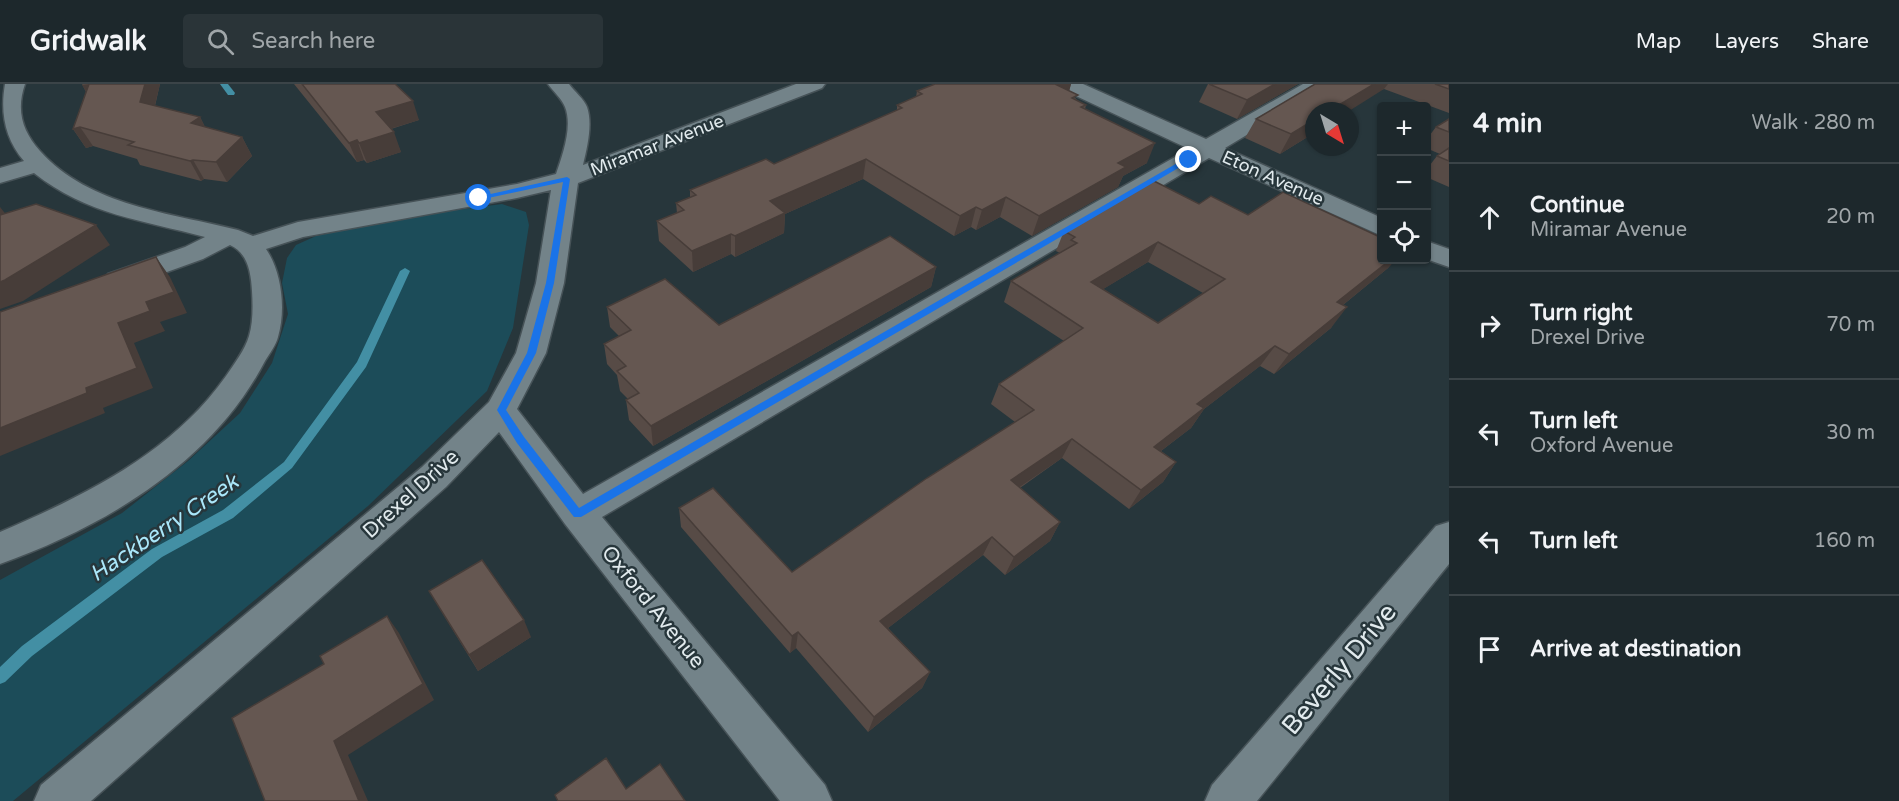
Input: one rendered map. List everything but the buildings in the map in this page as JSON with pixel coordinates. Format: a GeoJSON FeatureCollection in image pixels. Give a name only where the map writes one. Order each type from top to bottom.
{"type":"FeatureCollection","features":[{"type":"Feature","properties":{"kind":"street"},"geometry":{"type":"LineString","coordinates":[[0,548],[80,512],[140,477],[188,439],[224,401],[246,370],[264,335],[268,299],[260,263],[239,240],[94,202],[67,189],[37,165],[17,138],[9,117],[10,94],[15,84]]}},
{"type":"Feature","properties":{"kind":"street","name":"Drexel Drive"},"geometry":{"type":"LineString","coordinates":[[57,801],[434,477],[501,410],[531,353],[550,283],[567,179],[576,148],[578,124],[576,107],[558,84]]}},
{"type":"Feature","properties":{"kind":"street","name":"Miramar Avenue"},"geometry":{"type":"LineString","coordinates":[[97,287],[239,240],[517,191],[567,179],[815,84]]}},
{"type":"Feature","properties":{"kind":"street","name":"Eton Avenue"},"geometry":{"type":"LineString","coordinates":[[1065,84],[1377,226]]}},
{"type":"Feature","properties":{"kind":"street"},"geometry":{"type":"LineString","coordinates":[[578,514],[1318,84]]}},
{"type":"Feature","properties":{"kind":"street"},"geometry":{"type":"LineString","coordinates":[[0,176],[37,165]]}},
{"type":"Feature","properties":{"kind":"street"},"geometry":{"type":"LineString","coordinates":[[1431,251],[1449,259]]}},
{"type":"Feature","properties":{"kind":"street","name":"Oxford Avenue"},"geometry":{"type":"LineString","coordinates":[[501,410],[578,514],[809,801]]}},
{"type":"Feature","properties":{"kind":"street","name":"Beverly Drive"},"geometry":{"type":"LineString","coordinates":[[1228,801],[1449,537]]}},
{"type":"Feature","properties":{"kind":"shaded area"},"geometry":{"type":"Polygon","coordinates":[[[502,204],[526,212],[529,225],[513,328],[487,391],[368,506],[13,801],[0,801],[0,580],[122,513],[188,461],[240,413],[272,363],[288,314],[282,283],[287,258],[296,245],[316,236],[410,216],[502,204]]]}},
{"type":"Feature","properties":{"kind":"waterway","name":"Hackberry Creek"},"geometry":{"type":"LineString","coordinates":[[224,84],[231,93]]}},
{"type":"Feature","properties":{"kind":"waterway","name":"Hackberry Creek"},"geometry":{"type":"LineString","coordinates":[[0,677],[27,651],[157,553],[228,514],[288,465],[362,364],[405,271]]}},
{"type":"Feature","properties":{"kind":"route"},"geometry":{"type":"LineString","coordinates":[[479,198],[567,179],[562,195],[550,283],[531,353],[501,410],[578,514],[1189,160]]}}]}
